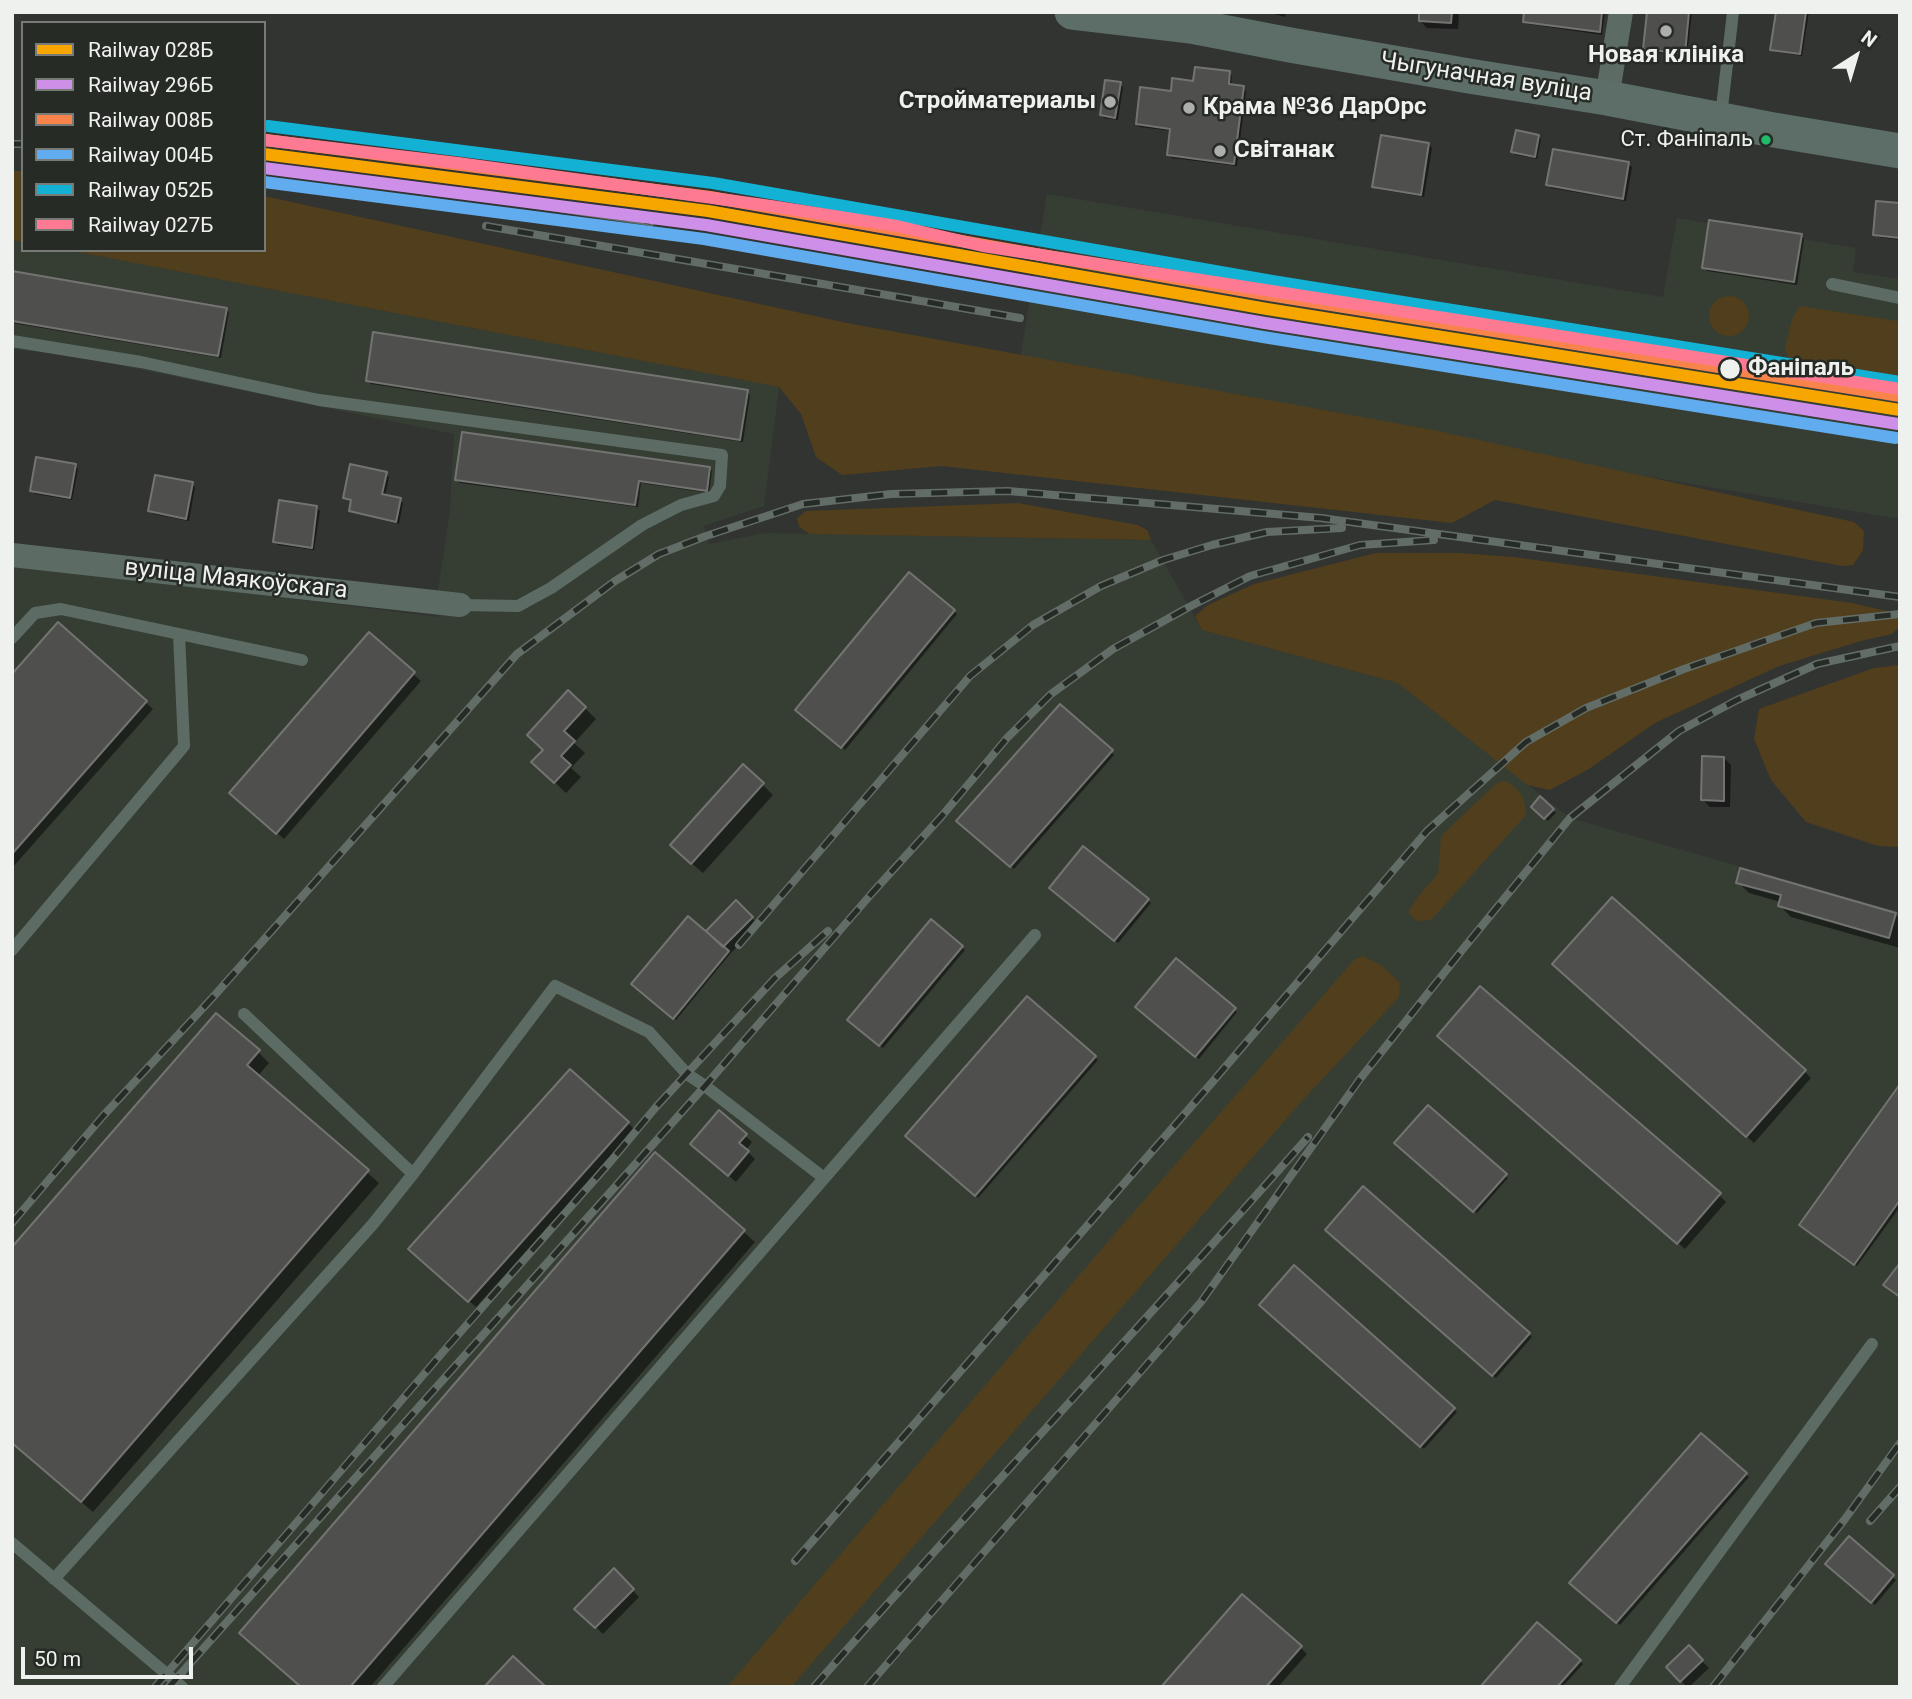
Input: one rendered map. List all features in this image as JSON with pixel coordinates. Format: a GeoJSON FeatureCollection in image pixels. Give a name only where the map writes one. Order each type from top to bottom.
{"type":"FeatureCollection","features":[{"type":"Feature","properties":{"kind":"street","name":"Чыгуначная вуліца"},"geometry":{"type":"LineString","coordinates":[[1072,12],[1159,18],[1456,74],[1607,98],[1900,151]]}},
{"type":"Feature","properties":{"kind":"street"},"geometry":{"type":"LineString","coordinates":[[1607,98],[1620,12]]}},
{"type":"Feature","properties":{"kind":"street","name":"вуліца Маякоўскага"},"geometry":{"type":"LineString","coordinates":[[12,555],[460,605]]}},
{"type":"Feature","properties":{"kind":"lane"},"geometry":{"type":"LineString","coordinates":[[1721,119],[1733,12]]}},
{"type":"Feature","properties":{"kind":"lane"},"geometry":{"type":"LineString","coordinates":[[1832,284],[1900,298]]}},
{"type":"Feature","properties":{"kind":"lane"},"geometry":{"type":"LineString","coordinates":[[12,341],[141,362],[319,400],[722,455],[720,486],[714,496],[681,505],[642,525],[551,588],[518,606],[460,605]]}},
{"type":"Feature","properties":{"kind":"lane"},"geometry":{"type":"LineString","coordinates":[[12,638],[35,613],[61,609],[302,660]]}},
{"type":"Feature","properties":{"kind":"lane"},"geometry":{"type":"LineString","coordinates":[[12,950],[184,746],[179,634]]}},
{"type":"Feature","properties":{"kind":"lane"},"geometry":{"type":"LineString","coordinates":[[383,1687],[1035,935]]}},
{"type":"Feature","properties":{"kind":"lane"},"geometry":{"type":"LineString","coordinates":[[54,1579],[373,1224],[555,986],[649,1032],[687,1074],[824,1178]]}},
{"type":"Feature","properties":{"kind":"lane"},"geometry":{"type":"LineString","coordinates":[[244,1014],[413,1174]]}},
{"type":"Feature","properties":{"kind":"lane"},"geometry":{"type":"LineString","coordinates":[[1619,1687],[1872,1344]]}},
{"type":"Feature","properties":{"kind":"lane"},"geometry":{"type":"LineString","coordinates":[[12,1544],[182,1687]]}},
{"type":"Feature","properties":{"kind":"shaded area"},"geometry":{"type":"Polygon","coordinates":[[[12,171],[21,171],[21,242],[12,240],[12,171]]]}},
{"type":"Feature","properties":{"kind":"shaded area"},"geometry":{"type":"Polygon","coordinates":[[[1047,194],[1663,297],[1677,218],[1856,248],[1853,272],[1900,279],[1900,519],[1018,371],[1047,194]]]}},
{"type":"Feature","properties":{"kind":"shaded area"},"geometry":{"type":"Polygon","coordinates":[[[266,196],[847,323],[1433,430],[1854,522],[1864,531],[1863,550],[1853,565],[1842,566],[1495,500],[1452,523],[942,466],[842,475],[816,457],[801,414],[779,387],[77,252],[266,252],[266,196]]]}},
{"type":"Feature","properties":{"kind":"shaded area"},"geometry":{"type":"Polygon","coordinates":[[[12,240],[21,242],[21,252],[77,252],[779,387],[764,506],[704,526],[709,544],[765,533],[1151,540],[1202,630],[1398,683],[1570,818],[1900,912],[1900,1687],[12,1687],[12,564],[439,617],[437,597],[450,510],[454,434],[74,356],[12,349],[12,240]]]}},
{"type":"Feature","properties":{"kind":"shaded area"},"geometry":{"type":"Polygon","coordinates":[[[1729,296],[1743,302],[1749,316],[1743,330],[1729,336],[1715,330],[1709,316],[1715,302],[1729,296]]]}},
{"type":"Feature","properties":{"kind":"shaded area"},"geometry":{"type":"Polygon","coordinates":[[[1800,306],[1897,321],[1900,326],[1900,376],[1790,360],[1785,350],[1792,319],[1800,306]]]}},
{"type":"Feature","properties":{"kind":"shaded area"},"geometry":{"type":"Polygon","coordinates":[[[1018,503],[1138,525],[1147,530],[1151,540],[810,534],[799,527],[797,518],[806,511],[1018,503]]]}},
{"type":"Feature","properties":{"kind":"shaded area"},"geometry":{"type":"Polygon","coordinates":[[[1376,553],[1459,553],[1514,557],[1852,603],[1895,613],[1900,626],[1892,634],[1779,666],[1655,723],[1589,769],[1550,790],[1527,785],[1398,683],[1202,630],[1195,616],[1208,605],[1254,584],[1376,553]]]}},
{"type":"Feature","properties":{"kind":"shaded area"},"geometry":{"type":"Polygon","coordinates":[[[1900,665],[1900,847],[1878,846],[1806,822],[1771,780],[1754,739],[1759,709],[1874,668],[1900,665]]]}},
{"type":"Feature","properties":{"kind":"shaded area"},"geometry":{"type":"Polygon","coordinates":[[[1505,781],[1521,795],[1526,815],[1431,920],[1416,921],[1408,912],[1438,874],[1441,836],[1498,782],[1505,781]]]}},
{"type":"Feature","properties":{"kind":"shaded area"},"geometry":{"type":"Polygon","coordinates":[[[1363,956],[1381,965],[1400,983],[1399,997],[1300,1103],[791,1687],[727,1687],[1118,1230],[1355,959],[1363,956]]]}},
{"type":"Feature","properties":{"kind":"building"},"geometry":{"type":"Polygon","coordinates":[[[1419,12],[1452,12],[1451,23],[1419,21],[1419,12]]]}},
{"type":"Feature","properties":{"kind":"building"},"geometry":{"type":"Polygon","coordinates":[[[1524,12],[1602,12],[1600,32],[1523,22],[1524,12]]]}},
{"type":"Feature","properties":{"kind":"building","name":"Новая клініка"},"geometry":{"type":"Polygon","coordinates":[[[1647,12],[1689,12],[1685,54],[1643,49],[1647,12]]]}},
{"type":"Feature","properties":{"kind":"building"},"geometry":{"type":"Polygon","coordinates":[[[1776,12],[1806,12],[1800,54],[1770,50],[1776,12]]]}},
{"type":"Feature","properties":{"kind":"building","name":"Крама №36 ДарОрс"},"geometry":{"type":"Polygon","coordinates":[[[1195,67],[1230,71],[1229,84],[1244,86],[1234,164],[1167,155],[1170,129],[1136,124],[1140,87],[1171,91],[1172,78],[1193,81],[1195,67]]]}},
{"type":"Feature","properties":{"kind":"building"},"geometry":{"type":"Polygon","coordinates":[[[1105,80],[1121,82],[1115,118],[1100,115],[1105,80]]]}},
{"type":"Feature","properties":{"kind":"building"},"geometry":{"type":"Polygon","coordinates":[[[1516,130],[1539,135],[1535,157],[1511,152],[1516,130]]]}},
{"type":"Feature","properties":{"kind":"building"},"geometry":{"type":"Polygon","coordinates":[[[1381,135],[1429,143],[1421,195],[1372,187],[1381,135]]]}},
{"type":"Feature","properties":{"kind":"building"},"geometry":{"type":"Polygon","coordinates":[[[1553,149],[1629,162],[1623,199],[1546,185],[1553,149]]]}},
{"type":"Feature","properties":{"kind":"building"},"geometry":{"type":"Polygon","coordinates":[[[1876,201],[1900,203],[1900,238],[1873,235],[1876,201]]]}},
{"type":"Feature","properties":{"kind":"building","name":"Фаніпаль"},"geometry":{"type":"Polygon","coordinates":[[[1709,220],[1802,234],[1794,282],[1702,268],[1709,220]]]}},
{"type":"Feature","properties":{"kind":"building"},"geometry":{"type":"Polygon","coordinates":[[[12,271],[227,308],[218,356],[12,321],[12,271]]]}},
{"type":"Feature","properties":{"kind":"building"},"geometry":{"type":"Polygon","coordinates":[[[373,332],[748,390],[740,440],[366,381],[373,332]]]}},
{"type":"Feature","properties":{"kind":"building"},"geometry":{"type":"Polygon","coordinates":[[[462,432],[710,467],[707,491],[639,481],[635,505],[455,480],[462,432]]]}},
{"type":"Feature","properties":{"kind":"building"},"geometry":{"type":"Polygon","coordinates":[[[36,457],[76,464],[70,498],[30,491],[36,457]]]}},
{"type":"Feature","properties":{"kind":"building"},"geometry":{"type":"Polygon","coordinates":[[[350,464],[387,472],[382,494],[401,498],[396,522],[349,511],[351,500],[343,498],[350,464]]]}},
{"type":"Feature","properties":{"kind":"building"},"geometry":{"type":"Polygon","coordinates":[[[155,475],[193,482],[186,519],[148,511],[155,475]]]}},
{"type":"Feature","properties":{"kind":"building"},"geometry":{"type":"Polygon","coordinates":[[[279,500],[317,506],[312,548],[273,542],[279,500]]]}},
{"type":"Feature","properties":{"kind":"building"},"geometry":{"type":"Polygon","coordinates":[[[909,572],[955,610],[841,748],[795,710],[909,572]]]}},
{"type":"Feature","properties":{"kind":"building"},"geometry":{"type":"Polygon","coordinates":[[[58,622],[147,701],[12,854],[12,674],[58,622]]]}},
{"type":"Feature","properties":{"kind":"building"},"geometry":{"type":"Polygon","coordinates":[[[369,632],[415,672],[276,834],[229,793],[369,632]]]}},
{"type":"Feature","properties":{"kind":"building"},"geometry":{"type":"Polygon","coordinates":[[[568,690],[586,707],[564,731],[575,741],[561,756],[571,765],[554,783],[531,762],[543,750],[527,735],[568,690]]]}},
{"type":"Feature","properties":{"kind":"building"},"geometry":{"type":"Polygon","coordinates":[[[1060,704],[1113,750],[1010,867],[956,821],[1060,704]]]}},
{"type":"Feature","properties":{"kind":"building"},"geometry":{"type":"Polygon","coordinates":[[[1702,756],[1724,757],[1724,801],[1701,800],[1702,756]]]}},
{"type":"Feature","properties":{"kind":"building"},"geometry":{"type":"Polygon","coordinates":[[[743,764],[764,783],[691,864],[670,845],[743,764]]]}},
{"type":"Feature","properties":{"kind":"building"},"geometry":{"type":"Polygon","coordinates":[[[1540,796],[1554,809],[1544,819],[1531,807],[1540,796]]]}},
{"type":"Feature","properties":{"kind":"building"},"geometry":{"type":"Polygon","coordinates":[[[1083,846],[1149,899],[1114,941],[1049,888],[1083,846]]]}},
{"type":"Feature","properties":{"kind":"building"},"geometry":{"type":"Polygon","coordinates":[[[1740,868],[1896,913],[1889,938],[1778,906],[1781,895],[1736,883],[1740,868]]]}},
{"type":"Feature","properties":{"kind":"building"},"geometry":{"type":"Polygon","coordinates":[[[1612,897],[1806,1070],[1746,1137],[1552,964],[1612,897]]]}},
{"type":"Feature","properties":{"kind":"building"},"geometry":{"type":"Polygon","coordinates":[[[736,900],[753,917],[723,947],[706,931],[736,900]]]}},
{"type":"Feature","properties":{"kind":"building"},"geometry":{"type":"Polygon","coordinates":[[[688,916],[729,951],[673,1019],[631,984],[688,916]]]}},
{"type":"Feature","properties":{"kind":"building"},"geometry":{"type":"Polygon","coordinates":[[[931,919],[963,946],[879,1046],[847,1020],[931,919]]]}},
{"type":"Feature","properties":{"kind":"building"},"geometry":{"type":"Polygon","coordinates":[[[1176,958],[1236,1008],[1195,1057],[1135,1007],[1176,958]]]}},
{"type":"Feature","properties":{"kind":"building"},"geometry":{"type":"Polygon","coordinates":[[[1480,986],[1721,1193],[1677,1244],[1437,1036],[1480,986]]]}},
{"type":"Feature","properties":{"kind":"building"},"geometry":{"type":"Polygon","coordinates":[[[1027,996],[1096,1056],[975,1196],[905,1136],[1027,996]]]}},
{"type":"Feature","properties":{"kind":"building"},"geometry":{"type":"Polygon","coordinates":[[[216,1013],[260,1050],[247,1065],[369,1170],[81,1502],[12,1443],[12,1247],[216,1013]]]}},
{"type":"Feature","properties":{"kind":"building"},"geometry":{"type":"Polygon","coordinates":[[[570,1069],[629,1122],[468,1302],[408,1249],[570,1069]]]}},
{"type":"Feature","properties":{"kind":"building"},"geometry":{"type":"Polygon","coordinates":[[[1900,1084],[1900,1200],[1854,1265],[1799,1225],[1900,1084]]]}},
{"type":"Feature","properties":{"kind":"building"},"geometry":{"type":"Polygon","coordinates":[[[1428,1105],[1507,1174],[1473,1212],[1394,1143],[1428,1105]]]}},
{"type":"Feature","properties":{"kind":"building"},"geometry":{"type":"Polygon","coordinates":[[[719,1110],[747,1134],[739,1143],[749,1151],[728,1176],[690,1144],[719,1110]]]}},
{"type":"Feature","properties":{"kind":"building"},"geometry":{"type":"Polygon","coordinates":[[[655,1152],[745,1230],[350,1687],[301,1687],[239,1633],[655,1152]]]}},
{"type":"Feature","properties":{"kind":"building"},"geometry":{"type":"Polygon","coordinates":[[[1363,1186],[1530,1333],[1492,1376],[1325,1230],[1363,1186]]]}},
{"type":"Feature","properties":{"kind":"building"},"geometry":{"type":"Polygon","coordinates":[[[1900,1263],[1900,1297],[1883,1285],[1900,1263]]]}},
{"type":"Feature","properties":{"kind":"building"},"geometry":{"type":"Polygon","coordinates":[[[1294,1265],[1455,1408],[1420,1447],[1259,1305],[1294,1265]]]}},
{"type":"Feature","properties":{"kind":"building"},"geometry":{"type":"Polygon","coordinates":[[[1701,1433],[1747,1473],[1616,1623],[1569,1583],[1701,1433]]]}},
{"type":"Feature","properties":{"kind":"building"},"geometry":{"type":"Polygon","coordinates":[[[1849,1536],[1894,1575],[1871,1603],[1825,1564],[1849,1536]]]}},
{"type":"Feature","properties":{"kind":"building"},"geometry":{"type":"Polygon","coordinates":[[[614,1568],[634,1589],[595,1628],[574,1609],[614,1568]]]}},
{"type":"Feature","properties":{"kind":"building"},"geometry":{"type":"Polygon","coordinates":[[[1242,1594],[1302,1646],[1266,1687],[1161,1687],[1242,1594]]]}},
{"type":"Feature","properties":{"kind":"building"},"geometry":{"type":"Polygon","coordinates":[[[1537,1622],[1581,1660],[1557,1687],[1480,1687],[1537,1622]]]}},
{"type":"Feature","properties":{"kind":"building"},"geometry":{"type":"Polygon","coordinates":[[[1689,1645],[1703,1660],[1680,1682],[1666,1667],[1689,1645]]]}},
{"type":"Feature","properties":{"kind":"building"},"geometry":{"type":"Polygon","coordinates":[[[513,1656],[546,1687],[484,1687],[513,1656]]]}},
{"type":"Feature","properties":{"kind":"railway"},"geometry":{"type":"LineString","coordinates":[[12,144],[21,144]]}},
{"type":"Feature","properties":{"kind":"railway"},"geometry":{"type":"LineString","coordinates":[[266,169],[417,187],[651,222]]}},
{"type":"Feature","properties":{"kind":"railway"},"geometry":{"type":"LineString","coordinates":[[486,226],[1020,318]]}},
{"type":"Feature","properties":{"kind":"railway"},"geometry":{"type":"LineString","coordinates":[[12,1223],[103,1116],[214,996],[517,654],[615,581],[659,554],[706,536],[803,504],[891,494],[1008,491],[1321,518],[1900,597]]}},
{"type":"Feature","properties":{"kind":"railway"},"geometry":{"type":"LineString","coordinates":[[739,945],[970,676],[1033,625],[1101,586],[1163,560],[1267,532],[1342,528]]}},
{"type":"Feature","properties":{"kind":"railway"},"geometry":{"type":"LineString","coordinates":[[169,1687],[705,1086],[1007,738],[1051,694],[1113,649],[1250,576],[1360,545],[1434,540]]}},
{"type":"Feature","properties":{"kind":"railway"},"geometry":{"type":"LineString","coordinates":[[795,1561],[1427,831],[1526,742],[1586,708],[1684,669],[1816,623],[1900,614]]}},
{"type":"Feature","properties":{"kind":"railway"},"geometry":{"type":"LineString","coordinates":[[867,1687],[1201,1302],[1360,1079],[1570,818],[1679,731],[1737,700],[1817,664],[1900,646]]}},
{"type":"Feature","properties":{"kind":"railway"},"geometry":{"type":"LineString","coordinates":[[155,1687],[656,1107],[775,978],[828,931]]}},
{"type":"Feature","properties":{"kind":"railway"},"geometry":{"type":"LineString","coordinates":[[814,1687],[1308,1137]]}},
{"type":"Feature","properties":{"kind":"railway"},"geometry":{"type":"LineString","coordinates":[[1713,1687],[1845,1519],[1900,1443]]}},
{"type":"Feature","properties":{"kind":"railway"},"geometry":{"type":"LineString","coordinates":[[1870,1521],[1900,1487]]}},
{"type":"Feature","properties":{"kind":"rail line","name":"052Б"},"geometry":{"type":"LineString","coordinates":[[268,126],[713,183],[1272,281],[1900,382]]}},
{"type":"Feature","properties":{"kind":"rail line","name":"008Б"},"geometry":{"type":"LineString","coordinates":[[266,140],[710,197],[1269,295],[1900,396]]}},
{"type":"Feature","properties":{"kind":"rail line","name":"027Б"},"geometry":{"type":"LineString","coordinates":[[266,140],[458,163],[771,206],[897,226],[983,246],[1900,389]]}},
{"type":"Feature","properties":{"kind":"rail line","name":"028Б"},"geometry":{"type":"LineString","coordinates":[[266,154],[708,211],[1267,309],[1900,410]]}},
{"type":"Feature","properties":{"kind":"rail line","name":"296Б"},"geometry":{"type":"LineString","coordinates":[[266,168],[706,225],[1265,323],[1898,424]]}},
{"type":"Feature","properties":{"kind":"rail line","name":"004Б"},"geometry":{"type":"LineString","coordinates":[[266,182],[704,239],[1263,337],[1896,438]]}},
{"type":"Feature","properties":{"kind":"place","name":"Новая клініка"},"geometry":{"type":"Point","coordinates":[1666,31]}},
{"type":"Feature","properties":{"kind":"place","name":"Стройматериалы"},"geometry":{"type":"Point","coordinates":[1110,102]}},
{"type":"Feature","properties":{"kind":"place","name":"Крама №36 ДарОрс"},"geometry":{"type":"Point","coordinates":[1189,108]}},
{"type":"Feature","properties":{"kind":"place","name":"Ст. Фаніпаль"},"geometry":{"type":"Point","coordinates":[1766,140]}},
{"type":"Feature","properties":{"kind":"place","name":"Світанак"},"geometry":{"type":"Point","coordinates":[1220,151]}},
{"type":"Feature","properties":{"kind":"place","name":"Фаніпаль"},"geometry":{"type":"Point","coordinates":[1730,369]}}]}
